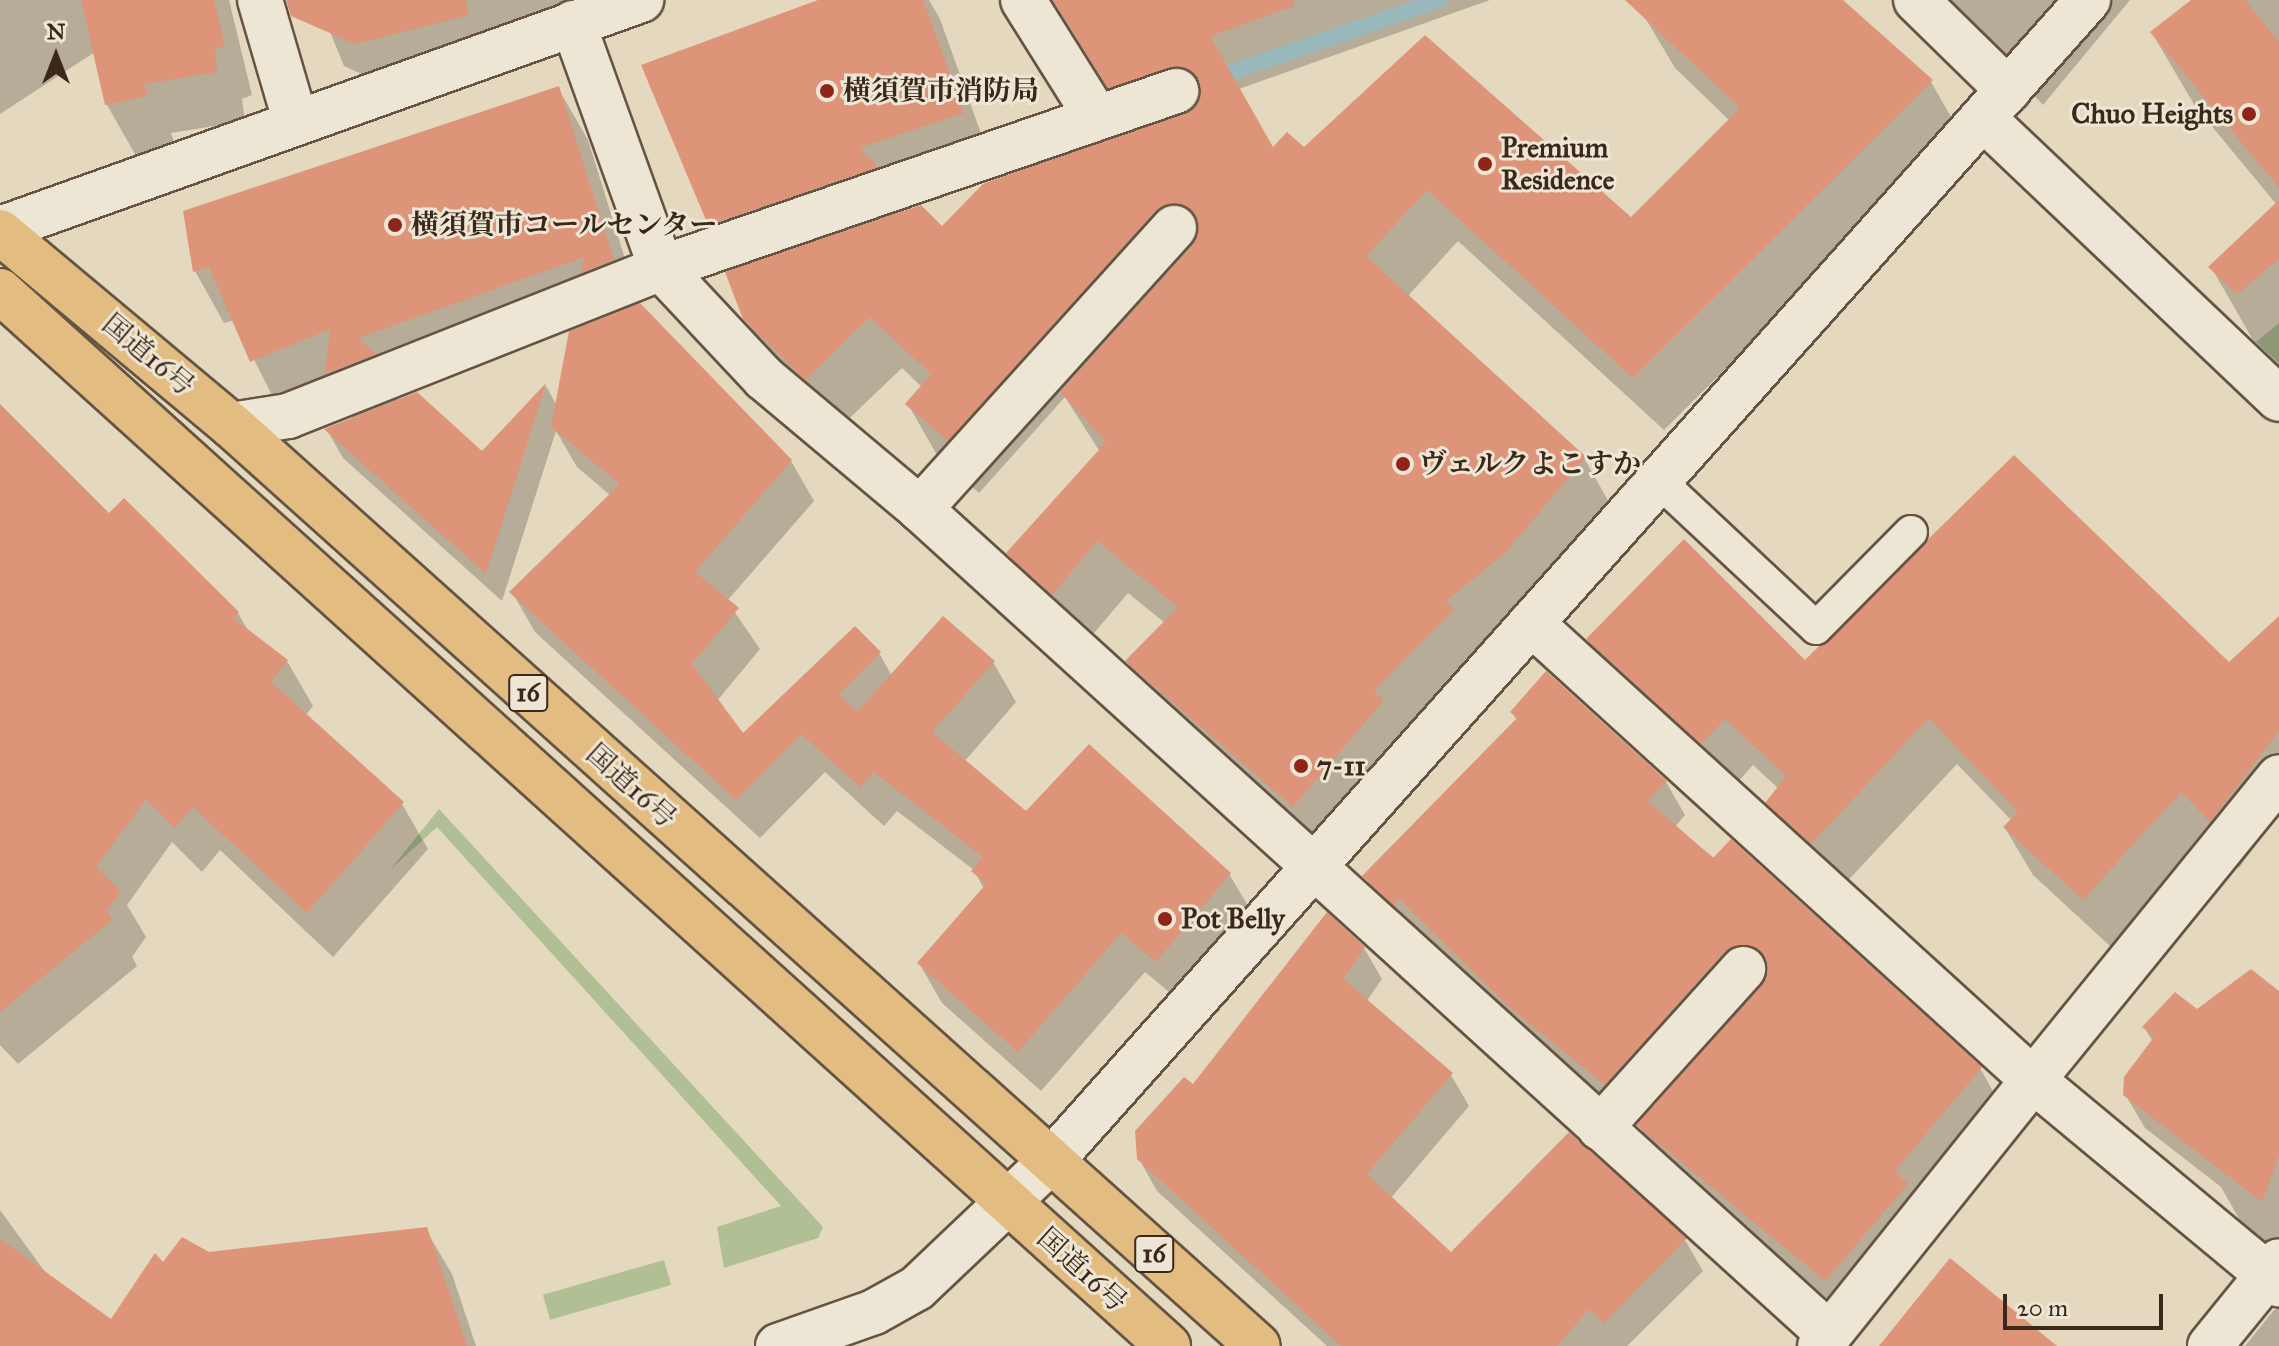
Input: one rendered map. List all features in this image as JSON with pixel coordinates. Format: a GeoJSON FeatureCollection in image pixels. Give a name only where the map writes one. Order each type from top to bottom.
{"type":"FeatureCollection","features":[{"type":"Feature","properties":{"kind":"highway","name":"国道16号"},"geometry":{"type":"LineString","coordinates":[[0,230],[231,425],[1258,1346]]}},
{"type":"Feature","properties":{"kind":"highway","name":"国道16号"},"geometry":{"type":"LineString","coordinates":[[0,291],[1168,1346]]}},
{"type":"Feature","properties":{"kind":"street"},"geometry":{"type":"LineString","coordinates":[[260,0],[296,123]]}},
{"type":"Feature","properties":{"kind":"street"},"geometry":{"type":"LineString","coordinates":[[1023,0],[1094,113]]}},
{"type":"Feature","properties":{"kind":"street"},"geometry":{"type":"LineString","coordinates":[[1916,0],[1995,104],[2279,399]]}},
{"type":"Feature","properties":{"kind":"street"},"geometry":{"type":"LineString","coordinates":[[778,1346],[840,1326],[917,1288],[1051,1161],[2088,0]]}},
{"type":"Feature","properties":{"kind":"street"},"geometry":{"type":"LineString","coordinates":[[0,230],[609,8],[661,268],[764,378],[920,509],[1600,1128],[1824,1340],[2279,777]]}},
{"type":"Feature","properties":{"kind":"street"},"geometry":{"type":"LineString","coordinates":[[231,425],[288,416],[661,268],[1094,113],[1176,91]]}},
{"type":"Feature","properties":{"kind":"street"},"geometry":{"type":"LineString","coordinates":[[920,509],[1174,228]]}},
{"type":"Feature","properties":{"kind":"street"},"geometry":{"type":"LineString","coordinates":[[1531,623],[2033,1080],[2275,1273],[2210,1346]]}},
{"type":"Feature","properties":{"kind":"street"},"geometry":{"type":"LineString","coordinates":[[1600,1128],[1743,969]]}},
{"type":"Feature","properties":{"kind":"lane"},"geometry":{"type":"LineString","coordinates":[[1659,481],[1816,628],[1911,532]]}},
{"type":"Feature","properties":{"kind":"green space"},"geometry":{"type":"Polygon","coordinates":[[[2279,323],[2279,363],[2256,342],[2279,323]]]}},
{"type":"Feature","properties":{"kind":"green space"},"geometry":{"type":"Polygon","coordinates":[[[439,809],[823,1227],[818,1238],[724,1268],[717,1227],[781,1206],[437,827],[391,869],[439,809]]]}},
{"type":"Feature","properties":{"kind":"green space"},"geometry":{"type":"Polygon","coordinates":[[[664,1260],[671,1285],[550,1320],[543,1295],[664,1260]]]}},
{"type":"Feature","properties":{"kind":"building"},"geometry":{"type":"Polygon","coordinates":[[[81,0],[214,0],[225,46],[215,49],[217,72],[144,84],[148,96],[105,105],[81,0]]]}},
{"type":"Feature","properties":{"kind":"building"},"geometry":{"type":"Polygon","coordinates":[[[286,0],[466,0],[468,15],[355,44],[291,16],[286,0]]]}},
{"type":"Feature","properties":{"kind":"building"},"geometry":{"type":"Polygon","coordinates":[[[818,0],[923,0],[964,113],[859,148],[879,167],[708,225],[641,65],[818,0]]]}},
{"type":"Feature","properties":{"kind":"building"},"geometry":{"type":"Polygon","coordinates":[[[1053,0],[1293,0],[1294,6],[1210,36],[1273,147],[1287,132],[1304,147],[1425,35],[1631,217],[1740,108],[1625,0],[1843,0],[1933,80],[1633,378],[1427,190],[1366,256],[1586,457],[1505,553],[1446,601],[1454,610],[1374,691],[1384,700],[1293,807],[1125,661],[1178,607],[1097,541],[1052,595],[1006,553],[1106,442],[1060,392],[1193,245],[1198,232],[1191,210],[1178,204],[1155,211],[948,441],[905,404],[931,374],[870,317],[805,380],[743,319],[725,272],[921,205],[942,226],[983,184],[1195,107],[1199,82],[1182,67],[1108,88],[1053,0]]]}},
{"type":"Feature","properties":{"kind":"building","name":"Chuo Heights"},"geometry":{"type":"Polygon","coordinates":[[[2191,0],[2245,0],[2279,42],[2279,188],[2150,32],[2191,0]]]}},
{"type":"Feature","properties":{"kind":"building","name":"横須賀市コールセンター"},"geometry":{"type":"Polygon","coordinates":[[[559,86],[614,260],[581,273],[584,257],[358,338],[376,354],[325,374],[330,329],[250,362],[209,267],[193,272],[183,211],[559,86]]]}},
{"type":"Feature","properties":{"kind":"building"},"geometry":{"type":"Polygon","coordinates":[[[2279,200],[2279,259],[2237,294],[2208,267],[2279,200]]]}},
{"type":"Feature","properties":{"kind":"building"},"geometry":{"type":"Polygon","coordinates":[[[640,303],[792,460],[695,572],[739,608],[692,664],[743,733],[855,626],[881,652],[839,694],[857,712],[943,616],[995,661],[932,732],[1026,811],[1089,744],[1231,873],[1156,962],[1121,933],[1018,1052],[917,963],[986,884],[971,871],[983,857],[874,772],[860,787],[801,734],[736,800],[509,592],[620,484],[551,427],[569,331],[640,303]]]}},
{"type":"Feature","properties":{"kind":"building"},"geometry":{"type":"Polygon","coordinates":[[[546,383],[486,574],[324,429],[417,392],[482,451],[546,383]]]}},
{"type":"Feature","properties":{"kind":"building"},"geometry":{"type":"Polygon","coordinates":[[[0,404],[109,513],[124,498],[239,612],[233,618],[288,660],[271,682],[404,802],[307,913],[193,807],[175,828],[146,799],[96,867],[121,891],[107,910],[112,920],[0,1012],[0,404]]]}},
{"type":"Feature","properties":{"kind":"building"},"geometry":{"type":"Polygon","coordinates":[[[2014,455],[2229,662],[2279,616],[2279,731],[2210,822],[2181,792],[2083,900],[2003,827],[2018,812],[1929,718],[1811,844],[1765,803],[1786,776],[1725,719],[1701,744],[1586,639],[1684,539],[1805,660],[2014,455]]]}},
{"type":"Feature","properties":{"kind":"building"},"geometry":{"type":"Polygon","coordinates":[[[1546,671],[1667,781],[1648,801],[1713,858],[1731,839],[1982,1067],[1895,1171],[1908,1184],[1825,1281],[1636,1125],[1762,985],[1767,962],[1759,950],[1736,945],[1724,952],[1605,1085],[1509,1007],[1399,899],[1394,906],[1362,876],[1517,718],[1510,712],[1546,671]]]}},
{"type":"Feature","properties":{"kind":"building"},"geometry":{"type":"Polygon","coordinates":[[[1327,912],[1365,947],[1343,979],[1453,1073],[1367,1174],[1451,1252],[1569,1132],[1687,1238],[1604,1323],[1589,1309],[1557,1346],[1341,1346],[1137,1159],[1135,1131],[1184,1077],[1193,1084],[1327,912]]]}},
{"type":"Feature","properties":{"kind":"building"},"geometry":{"type":"Polygon","coordinates":[[[2251,969],[2279,991],[2279,1155],[2262,1202],[2123,1095],[2124,1077],[2154,1037],[2142,1027],[2175,992],[2197,1009],[2251,969]]]}},
{"type":"Feature","properties":{"kind":"building"},"geometry":{"type":"Polygon","coordinates":[[[427,1227],[467,1346],[0,1346],[0,1239],[111,1319],[155,1253],[163,1262],[182,1237],[209,1252],[427,1227]]]}},
{"type":"Feature","properties":{"kind":"building"},"geometry":{"type":"Polygon","coordinates":[[[1950,1258],[2057,1346],[1879,1346],[1950,1258]]]}},
{"type":"Feature","properties":{"kind":"waterway"},"geometry":{"type":"LineString","coordinates":[[1223,75],[1440,0]]}},
{"type":"Feature","properties":{"kind":"place","name":"横須賀市消防局"},"geometry":{"type":"Point","coordinates":[827,91]}},
{"type":"Feature","properties":{"kind":"place","name":"Chuo Heights"},"geometry":{"type":"Point","coordinates":[2249,114]}},
{"type":"Feature","properties":{"kind":"place","name":"Premium Residence"},"geometry":{"type":"Point","coordinates":[1485,164]}},
{"type":"Feature","properties":{"kind":"place","name":"横須賀市コールセンター"},"geometry":{"type":"Point","coordinates":[395,225]}},
{"type":"Feature","properties":{"kind":"place","name":"ヴェルクよこすか"},"geometry":{"type":"Point","coordinates":[1403,464]}},
{"type":"Feature","properties":{"kind":"place","name":"7-11"},"geometry":{"type":"Point","coordinates":[1301,766]}},
{"type":"Feature","properties":{"kind":"place","name":"Pot Belly"},"geometry":{"type":"Point","coordinates":[1165,919]}}]}
